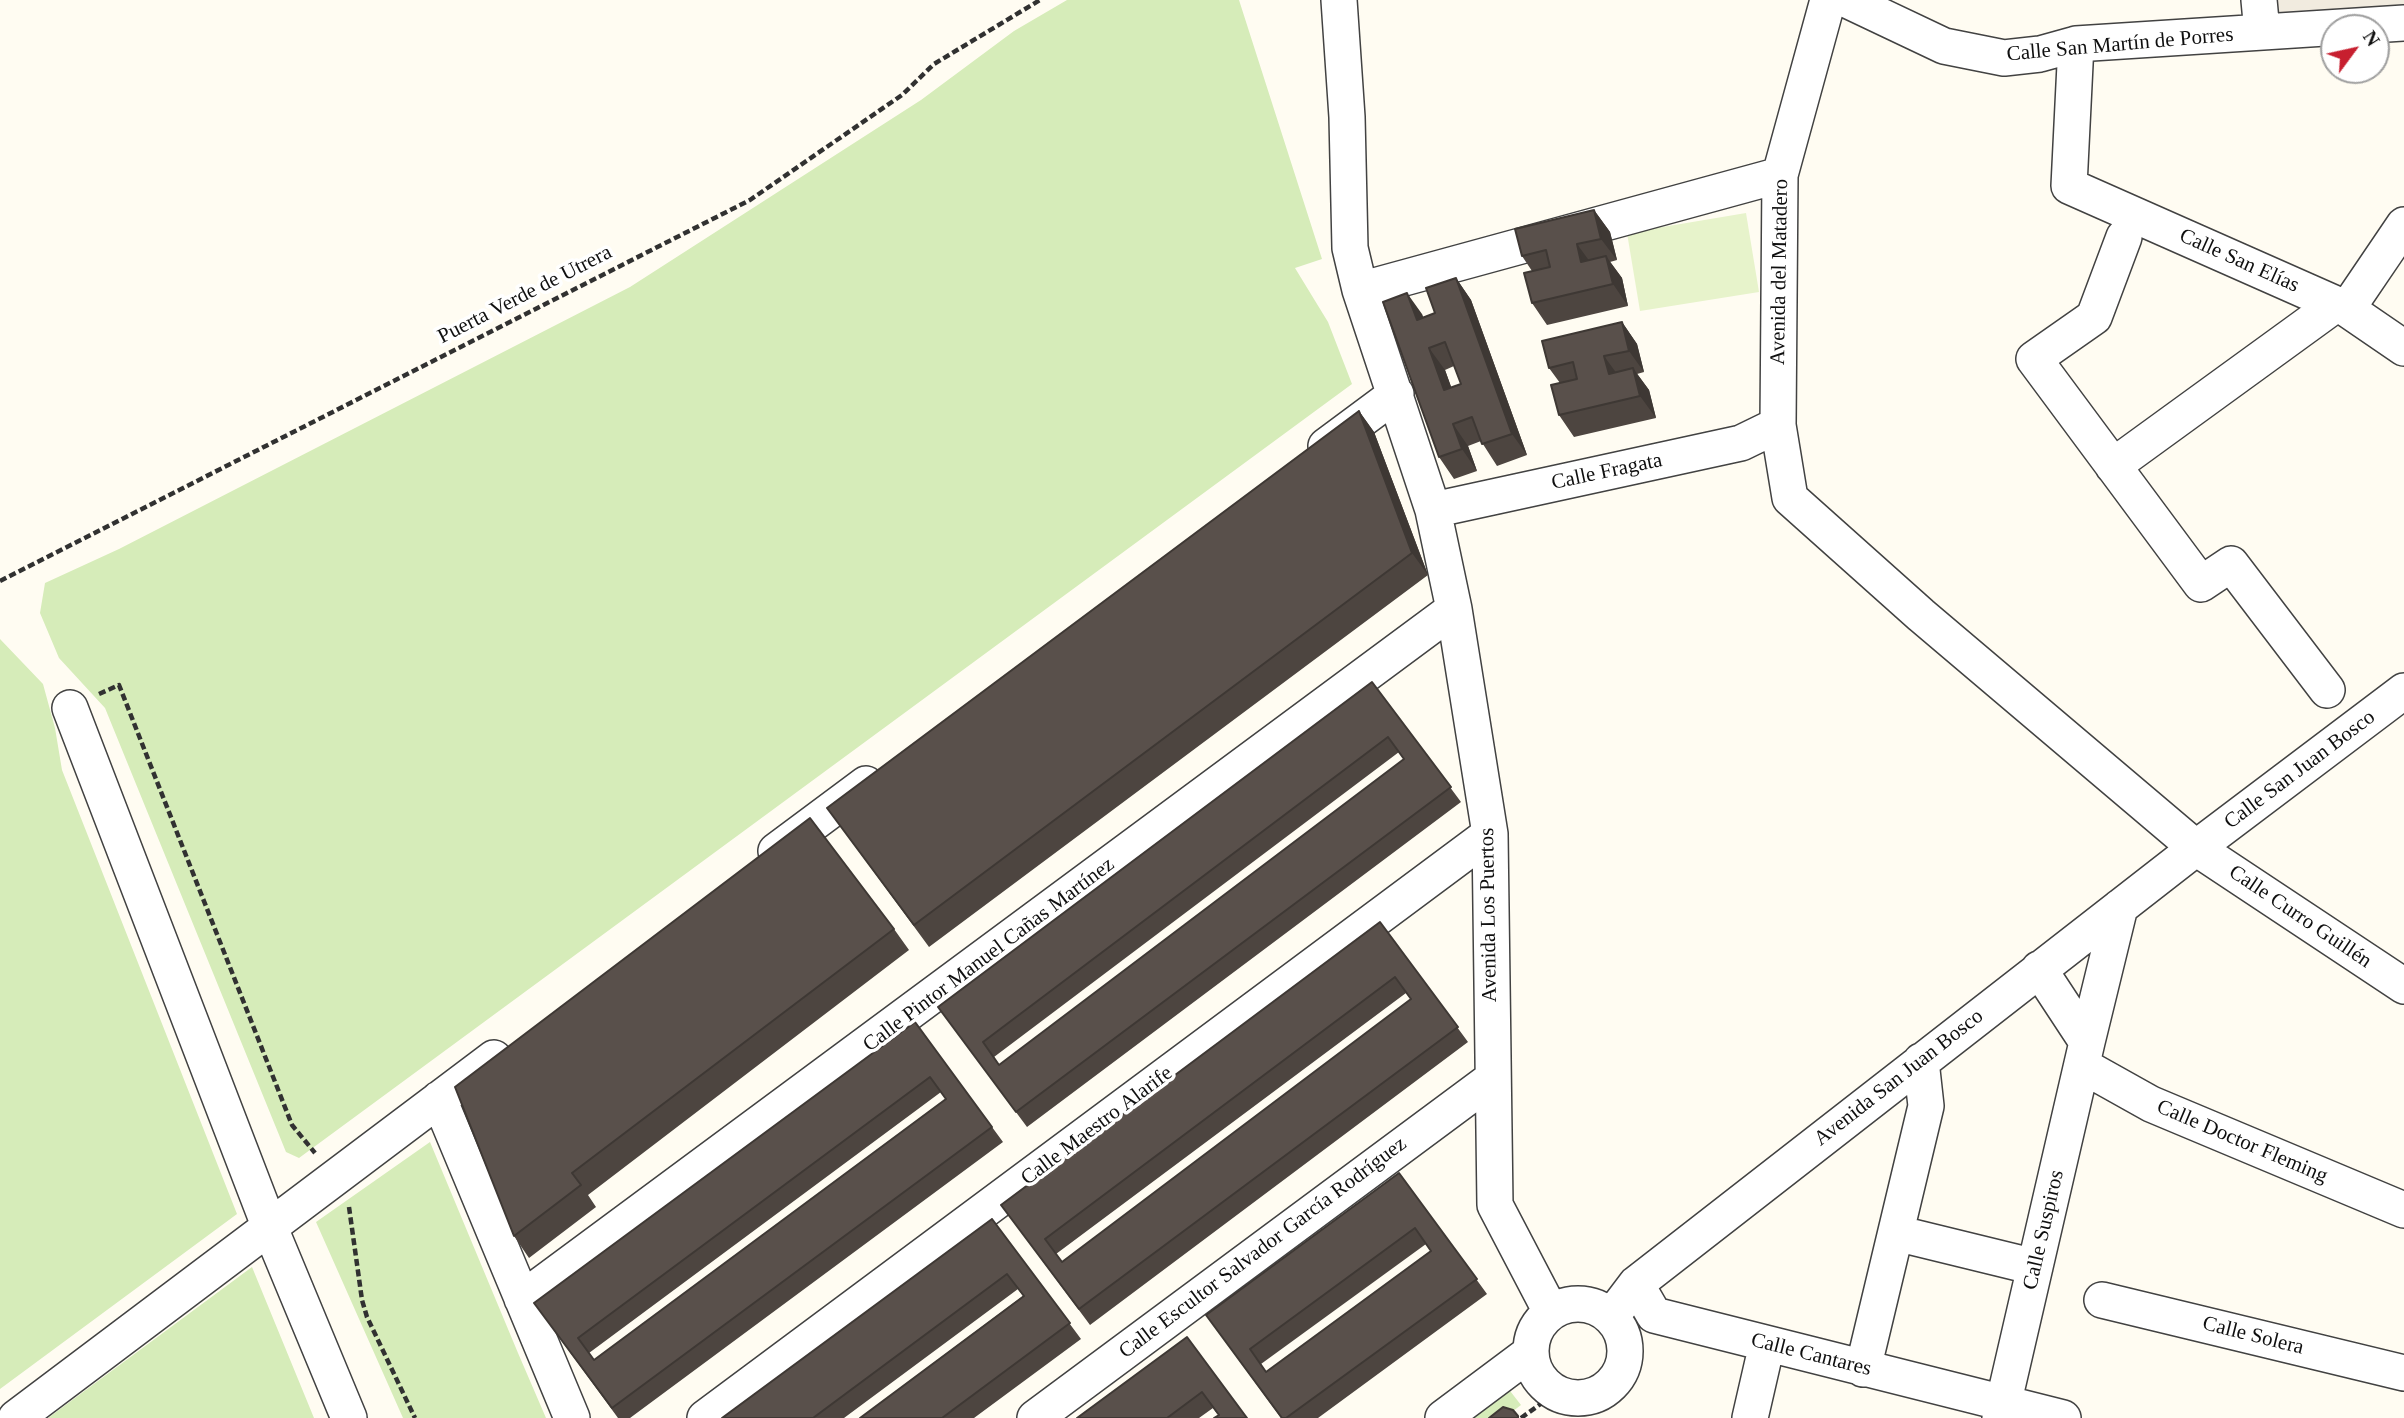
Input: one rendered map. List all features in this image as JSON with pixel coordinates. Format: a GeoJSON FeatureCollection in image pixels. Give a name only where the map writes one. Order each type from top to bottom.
{"type":"FeatureCollection","features":[{"type":"Feature","properties":{"kind":"street","name":"Avenida Los Puertos"},"geometry":{"type":"LineString","coordinates":[[1339,0],[1347,117],[1350,248],[1360,290],[1433,510],[1454,609],[1490,834],[1495,1205],[1550,1312]]}},
{"type":"Feature","properties":{"kind":"street","name":"Avenida del Matadero"},"geometry":{"type":"LineString","coordinates":[[1828,0],[1780,175],[1778,425],[1790,498],[1931,624],[2196,848]]}},
{"type":"Feature","properties":{"kind":"street","name":"Calle San Martín de Porres"},"geometry":{"type":"LineString","coordinates":[[1847,0],[1944,46],[2004,58],[2040,54],[2076,44],[2261,16],[2404,23]]}},
{"type":"Feature","properties":{"kind":"street","name":"Calle San Elías"},"geometry":{"type":"LineString","coordinates":[[2076,44],[2068,186],[2342,306],[2404,348]]}},
{"type":"Feature","properties":{"kind":"street"},"geometry":{"type":"LineString","coordinates":[[1360,290],[1780,175]]}},
{"type":"Feature","properties":{"kind":"street"},"geometry":{"type":"LineString","coordinates":[[2113,466],[2342,306],[2404,225]]}},
{"type":"Feature","properties":{"kind":"street"},"geometry":{"type":"LineString","coordinates":[[2124,237],[2094,317],[2034,359],[2201,584],[2231,564],[2327,690]]}},
{"type":"Feature","properties":{"kind":"street"},"geometry":{"type":"LineString","coordinates":[[1306,461],[1396,394]]}},
{"type":"Feature","properties":{"kind":"street","name":"Calle Fragata"},"geometry":{"type":"LineString","coordinates":[[1433,510],[1741,443],[1778,425]]}},
{"type":"Feature","properties":{"kind":"street","name":"Calle Pintor Manuel Cañas Martínez"},"geometry":{"type":"LineString","coordinates":[[522,1299],[1454,609]]}},
{"type":"Feature","properties":{"kind":"street","name":"Calle San Juan Bosco"},"geometry":{"type":"LineString","coordinates":[[2196,848],[2404,691]]}},
{"type":"Feature","properties":{"kind":"street"},"geometry":{"type":"LineString","coordinates":[[85,701],[270,1228],[349,1418]]}},
{"type":"Feature","properties":{"kind":"street"},"geometry":{"type":"LineString","coordinates":[[754,867],[889,768]]}},
{"type":"Feature","properties":{"kind":"street","name":"Calle Maestro Alarife"},"geometry":{"type":"LineString","coordinates":[[705,1418],[1490,834]]}},
{"type":"Feature","properties":{"kind":"street","name":"Avenida San Juan Bosco"},"geometry":{"type":"LineString","coordinates":[[1611,1317],[1636,1284],[2196,848]]}},
{"type":"Feature","properties":{"kind":"street","name":"Calle Curro Guillén"},"geometry":{"type":"LineString","coordinates":[[2196,848],[2404,986]]}},
{"type":"Feature","properties":{"kind":"street","name":"Calle Suspiros"},"geometry":{"type":"LineString","coordinates":[[2002,1411],[2120,908]]}},
{"type":"Feature","properties":{"kind":"street"},"geometry":{"type":"LineString","coordinates":[[2039,969],[2085,1054]]}},
{"type":"Feature","properties":{"kind":"street"},"geometry":{"type":"LineString","coordinates":[[16,1418],[517,1041]]}},
{"type":"Feature","properties":{"kind":"street","name":"Calle Doctor Fleming"},"geometry":{"type":"LineString","coordinates":[[2085,1054],[2151,1104],[2404,1210]]}},
{"type":"Feature","properties":{"kind":"street"},"geometry":{"type":"LineString","coordinates":[[1863,1368],[1926,1106],[1921,1061]]}},
{"type":"Feature","properties":{"kind":"street","name":"Calle Escultor Salvador García Rodríguez"},"geometry":{"type":"LineString","coordinates":[[1035,1418],[1492,1079]]}},
{"type":"Feature","properties":{"kind":"street"},"geometry":{"type":"LineString","coordinates":[[439,1099],[572,1418]]}},
{"type":"Feature","properties":{"kind":"street"},"geometry":{"type":"LineString","coordinates":[[1896,1233],[2035,1267]]}},
{"type":"Feature","properties":{"kind":"street","name":"Calle Cantares"},"geometry":{"type":"LineString","coordinates":[[1636,1284],[1654,1315],[1863,1368],[2002,1411],[2063,1418]]}},
{"type":"Feature","properties":{"kind":"street","name":"Calle Solera"},"geometry":{"type":"LineString","coordinates":[[2102,1300],[2404,1373]]}},
{"type":"Feature","properties":{"kind":"street"},"geometry":{"type":"LineString","coordinates":[[1582,1303],[1598,1307],[1611,1317],[1620,1328],[1625,1343],[1621,1372],[1612,1384],[1600,1393],[1576,1403],[1543,1382],[1534,1369],[1530,1353],[1535,1330],[1550,1312],[1565,1304],[1582,1303]]}},
{"type":"Feature","properties":{"kind":"street"},"geometry":{"type":"LineString","coordinates":[[1750,1418],[1767,1344]]}},
{"type":"Feature","properties":{"kind":"street"},"geometry":{"type":"LineString","coordinates":[[1443,1418],[1530,1353]]}},
{"type":"Feature","properties":{"kind":"path","name":"Puerta Verde de Utrera"},"geometry":{"type":"LineString","coordinates":[[0,581],[74,541],[750,200],[902,95],[934,64],[1040,0]]}},
{"type":"Feature","properties":{"kind":"path"},"geometry":{"type":"LineString","coordinates":[[85,701],[119,685],[292,1125],[344,1190],[349,1203],[362,1300],[367,1317],[415,1418]]}},
{"type":"Feature","properties":{"kind":"path"},"geometry":{"type":"LineString","coordinates":[[1521,1418],[1576,1403]]}},
{"type":"Feature","properties":{"kind":"green space"},"geometry":{"type":"Polygon","coordinates":[[[1067,0],[1239,0],[1322,259],[1295,268],[1328,322],[1352,384],[299,1158],[286,1152],[105,708],[59,658],[40,613],[45,583],[119,549],[630,287],[921,100],[1014,31],[1067,0]]]}},
{"type":"Feature","properties":{"kind":"green space"},"geometry":{"type":"Polygon","coordinates":[[[1746,213],[1759,292],[1640,311],[1627,233],[1746,213]]]}},
{"type":"Feature","properties":{"kind":"green space"},"geometry":{"type":"Polygon","coordinates":[[[0,639],[43,684],[55,728],[62,770],[237,1214],[0,1389],[0,639]]]}},
{"type":"Feature","properties":{"kind":"green space"},"geometry":{"type":"Polygon","coordinates":[[[430,1142],[546,1418],[403,1418],[316,1222],[430,1142]]]}},
{"type":"Feature","properties":{"kind":"green space"},"geometry":{"type":"Polygon","coordinates":[[[252,1267],[314,1418],[48,1418],[252,1267]]]}},
{"type":"Feature","properties":{"kind":"green space"},"geometry":{"type":"Polygon","coordinates":[[[1507,1387],[1521,1405],[1504,1418],[1466,1418],[1507,1387]]]}},
{"type":"Feature","properties":{"kind":"shaded area"},"geometry":{"type":"Polygon","coordinates":[[[2248,0],[2404,0],[2404,6],[2387,10],[2249,22],[2248,0]]]}},
{"type":"Feature","properties":{"kind":"building"},"geometry":{"type":"Polygon","coordinates":[[[1594,210],[1601,239],[1577,244],[1581,262],[1606,256],[1613,284],[1532,303],[1524,273],[1550,267],[1546,250],[1522,256],[1515,229],[1594,210]]]}},
{"type":"Feature","properties":{"kind":"building"},"geometry":{"type":"Polygon","coordinates":[[[1456,278],[1512,434],[1482,444],[1472,417],[1453,424],[1462,449],[1439,457],[1383,302],[1407,293],[1417,320],[1435,313],[1426,288],[1456,278]],[[1445,342],[1429,348],[1444,390],[1461,384],[1445,342]]]}},
{"type":"Feature","properties":{"kind":"building"},"geometry":{"type":"Polygon","coordinates":[[[1622,322],[1629,351],[1604,356],[1609,374],[1633,368],[1640,396],[1559,415],[1551,385],[1577,379],[1573,362],[1549,368],[1542,341],[1622,322]]]}},
{"type":"Feature","properties":{"kind":"building"},"geometry":{"type":"Polygon","coordinates":[[[1359,411],[1412,553],[914,925],[827,808],[1359,411]]]}},
{"type":"Feature","properties":{"kind":"building"},"geometry":{"type":"Polygon","coordinates":[[[1372,682],[1451,787],[1016,1112],[938,1007],[1372,682]],[[1388,737],[983,1042],[999,1065],[1404,759],[1388,737]]]}},
{"type":"Feature","properties":{"kind":"building"},"geometry":{"type":"Polygon","coordinates":[[[810,818],[894,929],[572,1173],[581,1185],[514,1236],[455,1087],[810,818]]]}},
{"type":"Feature","properties":{"kind":"building"},"geometry":{"type":"Polygon","coordinates":[[[1380,922],[1458,1027],[1079,1309],[1001,1205],[1380,922]],[[1395,977],[1045,1239],[1062,1262],[1411,999],[1395,977]]]}},
{"type":"Feature","properties":{"kind":"building"},"geometry":{"type":"Polygon","coordinates":[[[915,1022],[992,1127],[612,1408],[534,1303],[915,1022]],[[930,1077],[578,1338],[594,1360],[946,1099],[930,1077]]]}},
{"type":"Feature","properties":{"kind":"building"},"geometry":{"type":"Polygon","coordinates":[[[1399,1173],[1477,1279],[1286,1418],[1282,1418],[1206,1315],[1399,1173]],[[1415,1228],[1250,1349],[1266,1372],[1431,1251],[1415,1228]]]}},
{"type":"Feature","properties":{"kind":"building"},"geometry":{"type":"Polygon","coordinates":[[[992,1219],[1070,1323],[942,1418],[860,1418],[1024,1296],[1007,1274],[813,1418],[722,1418],[992,1219]]]}},
{"type":"Feature","properties":{"kind":"building"},"geometry":{"type":"Polygon","coordinates":[[[1187,1337],[1247,1418],[1214,1418],[1219,1415],[1202,1392],[1167,1418],[1077,1418],[1187,1337]]]}},
{"type":"Feature","properties":{"kind":"building"},"geometry":{"type":"Polygon","coordinates":[[[1503,1407],[1513,1410],[1518,1418],[1489,1418],[1503,1407]]]}}]}
